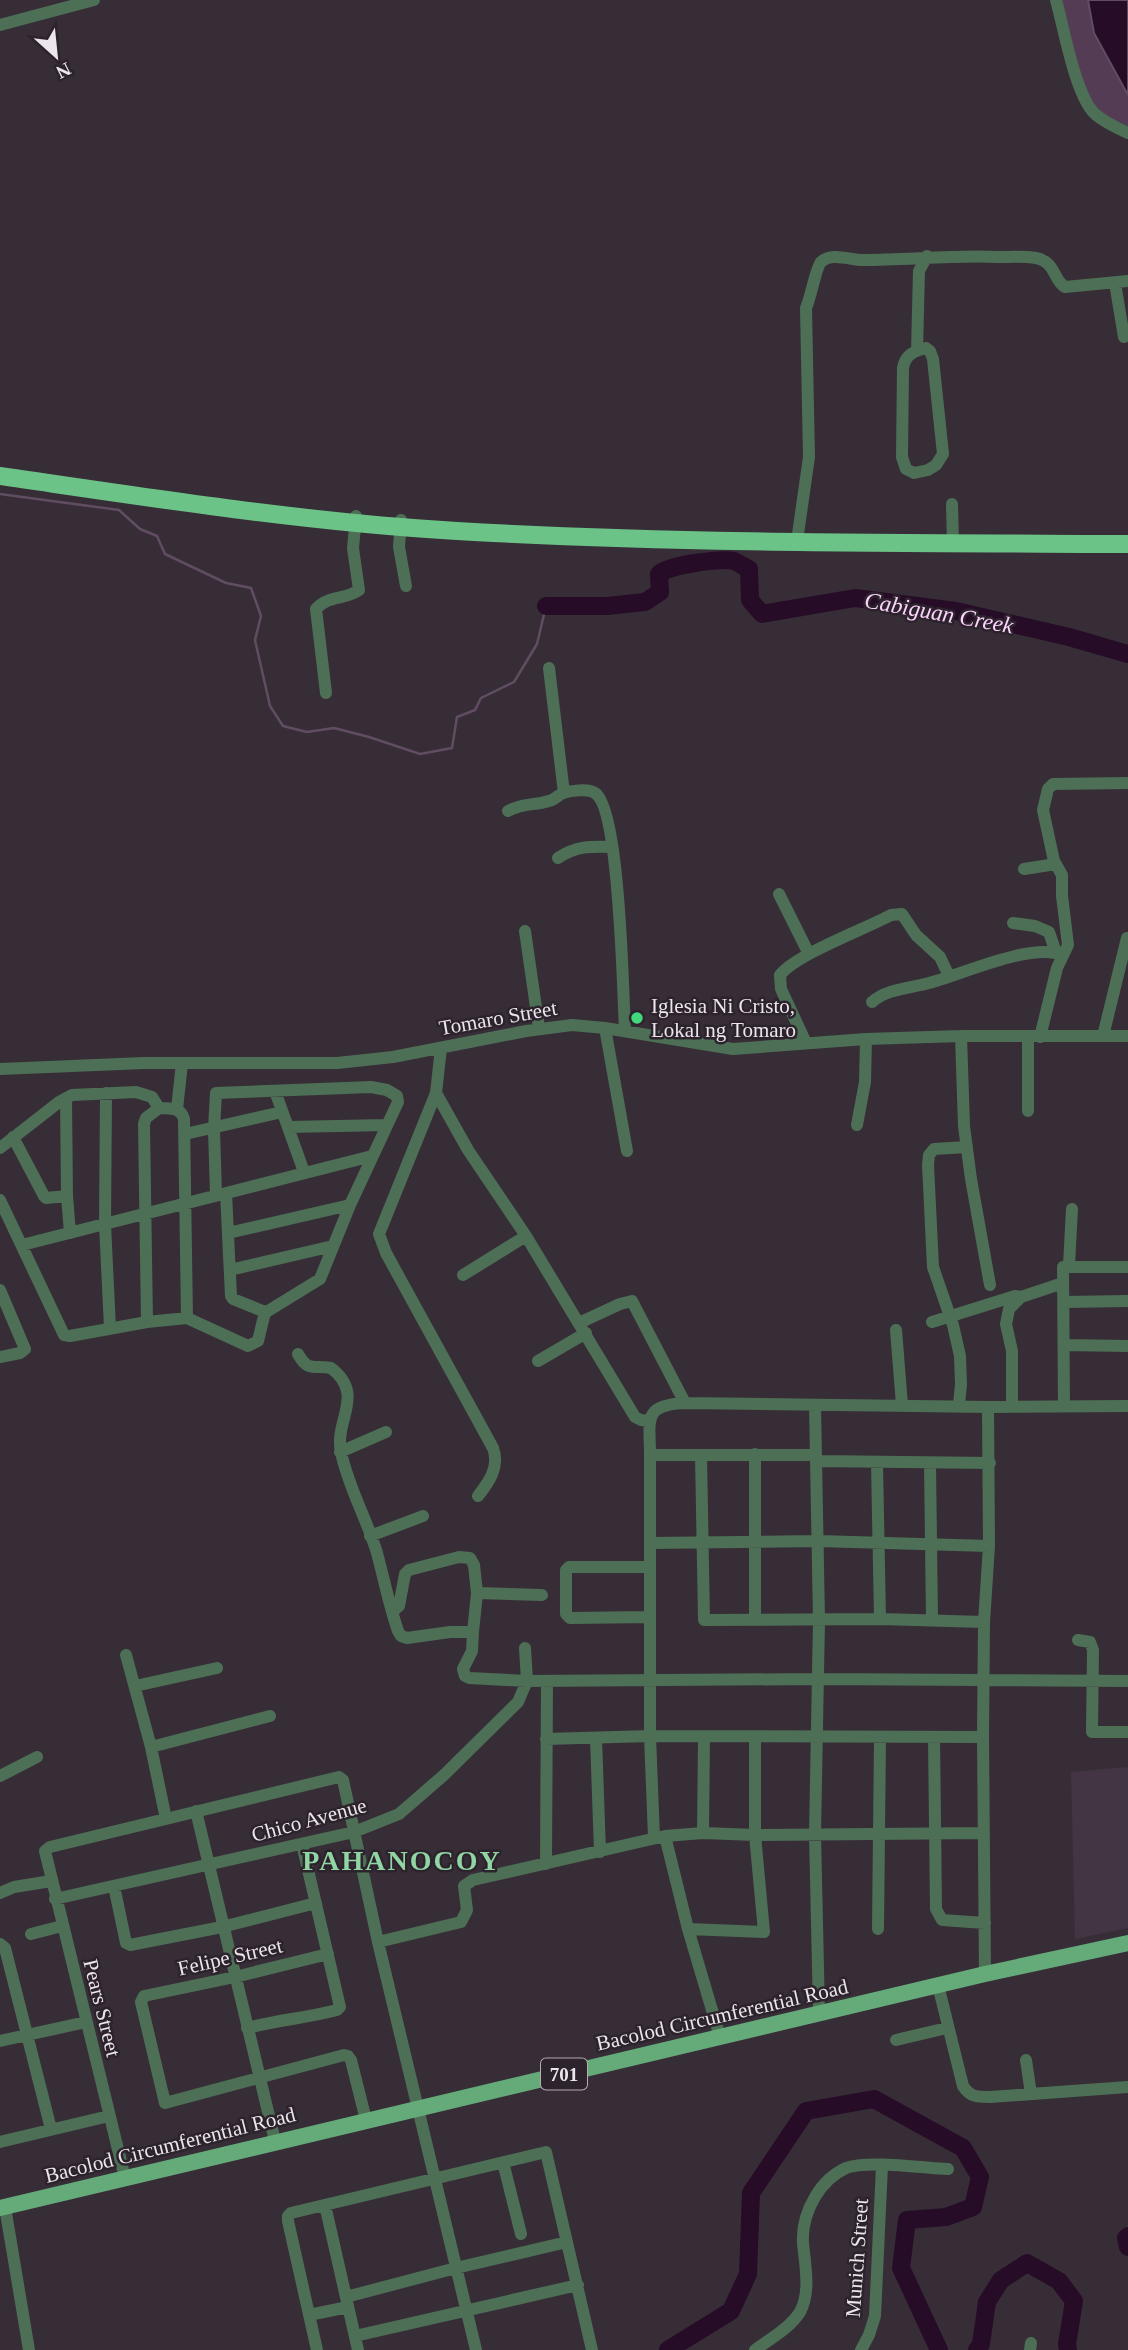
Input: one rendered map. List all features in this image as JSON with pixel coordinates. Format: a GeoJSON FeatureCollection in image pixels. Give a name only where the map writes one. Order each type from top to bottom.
{"type":"FeatureCollection","features":[{"type":"Feature","properties":{"kind":"highway"},"geometry":{"type":"LineString","coordinates":[[0,468],[32,477]]}},
{"type":"Feature","properties":{"kind":"highway"},"geometry":{"type":"LineString","coordinates":[[0,475],[32,477],[224,508],[401,523],[623,537],[953,539],[1128,544]]}},
{"type":"Feature","properties":{"kind":"highway"},"geometry":{"type":"LineString","coordinates":[[953,539],[1128,537]]}},
{"type":"Feature","properties":{"kind":"main road","name":"Bacolod Circumferential Road"},"geometry":{"type":"LineString","coordinates":[[2,2207],[938,1985],[1128,1943]]}},
{"type":"Feature","properties":{"kind":"street"},"geometry":{"type":"LineString","coordinates":[[0,25],[93,0]]}},
{"type":"Feature","properties":{"kind":"street"},"geometry":{"type":"LineString","coordinates":[[1056,0],[1086,102],[1093,112],[1128,133]]}},
{"type":"Feature","properties":{"kind":"street"},"geometry":{"type":"LineString","coordinates":[[917,351],[919,271],[927,256]]}},
{"type":"Feature","properties":{"kind":"street"},"geometry":{"type":"LineString","coordinates":[[797,537],[809,457],[806,308],[812,295],[817,267],[822,261],[834,257],[856,260],[899,260],[927,256],[1036,258],[1051,266],[1060,284],[1065,287],[1121,282],[1124,337]]}},
{"type":"Feature","properties":{"kind":"street"},"geometry":{"type":"LineString","coordinates":[[926,348],[932,355],[943,450],[936,465],[914,473],[906,468],[902,457],[903,368],[904,361],[917,351],[926,348]]}},
{"type":"Feature","properties":{"kind":"street"},"geometry":{"type":"LineString","coordinates":[[952,504],[953,539]]}},
{"type":"Feature","properties":{"kind":"street"},"geometry":{"type":"LineString","coordinates":[[326,693],[316,609],[325,601],[355,594],[359,590],[353,548],[356,519]]}},
{"type":"Feature","properties":{"kind":"street"},"geometry":{"type":"LineString","coordinates":[[401,523],[399,547],[405,586]]}},
{"type":"Feature","properties":{"kind":"street"},"geometry":{"type":"LineString","coordinates":[[549,668],[564,793]]}},
{"type":"Feature","properties":{"kind":"street"},"geometry":{"type":"LineString","coordinates":[[872,1002],[880,995],[1022,956],[1066,952],[1068,945],[1062,897],[1063,882],[1042,810],[1048,789],[1051,785],[1058,784],[1128,783]]}},
{"type":"Feature","properties":{"kind":"street"},"geometry":{"type":"LineString","coordinates":[[508,811],[524,804],[548,801],[564,793],[592,791],[598,795],[610,827],[620,915],[625,1031]]}},
{"type":"Feature","properties":{"kind":"street"},"geometry":{"type":"LineString","coordinates":[[558,858],[572,849],[585,846],[612,847]]}},
{"type":"Feature","properties":{"kind":"street"},"geometry":{"type":"LineString","coordinates":[[1024,869],[1056,864]]}},
{"type":"Feature","properties":{"kind":"street"},"geometry":{"type":"LineString","coordinates":[[779,894],[809,954]]}},
{"type":"Feature","properties":{"kind":"street"},"geometry":{"type":"LineString","coordinates":[[806,1043],[781,989],[780,975],[786,968],[809,954],[897,913],[902,914],[916,935],[940,957],[949,976]]}},
{"type":"Feature","properties":{"kind":"street"},"geometry":{"type":"LineString","coordinates":[[1013,923],[1035,926],[1049,932],[1059,954],[1034,1037],[1028,1111]]}},
{"type":"Feature","properties":{"kind":"street"},"geometry":{"type":"LineString","coordinates":[[525,931],[539,1028]]}},
{"type":"Feature","properties":{"kind":"street"},"geometry":{"type":"LineString","coordinates":[[1102,1036],[1127,938]]}},
{"type":"Feature","properties":{"kind":"street","name":"Tomaro Street"},"geometry":{"type":"LineString","coordinates":[[0,1069],[182,1063],[337,1063],[393,1057],[539,1028],[572,1025],[733,1049],[866,1039],[1128,1036]]}},
{"type":"Feature","properties":{"kind":"street"},"geometry":{"type":"LineString","coordinates":[[605,1028],[627,1151]]}},
{"type":"Feature","properties":{"kind":"street"},"geometry":{"type":"LineString","coordinates":[[961,1036],[964,1126],[990,1285]]}},
{"type":"Feature","properties":{"kind":"street"},"geometry":{"type":"LineString","coordinates":[[857,1125],[865,1082],[866,1039]]}},
{"type":"Feature","properties":{"kind":"street"},"geometry":{"type":"LineString","coordinates":[[441,1048],[436,1093],[379,1234],[386,1252],[496,1455],[492,1475],[478,1496]]}},
{"type":"Feature","properties":{"kind":"street"},"geometry":{"type":"LineString","coordinates":[[177,1109],[182,1063]]}},
{"type":"Feature","properties":{"kind":"street"},"geometry":{"type":"LineString","coordinates":[[0,1200],[64,1335],[187,1318],[248,1346],[258,1341],[265,1312],[320,1279],[350,1205],[398,1102],[397,1096],[387,1090],[348,1087],[216,1093],[214,1129],[228,1233],[230,1292],[233,1299],[265,1312]]}},
{"type":"Feature","properties":{"kind":"street"},"geometry":{"type":"LineString","coordinates":[[275,1091],[304,1172]]}},
{"type":"Feature","properties":{"kind":"street"},"geometry":{"type":"LineString","coordinates":[[0,1148],[66,1098],[79,1094],[136,1092],[152,1097],[159,1108]]}},
{"type":"Feature","properties":{"kind":"street"},"geometry":{"type":"LineString","coordinates":[[106,1093],[105,1224],[110,1328]]}},
{"type":"Feature","properties":{"kind":"street"},"geometry":{"type":"LineString","coordinates":[[436,1093],[468,1150],[526,1236],[635,1417],[650,1421]]}},
{"type":"Feature","properties":{"kind":"street"},"geometry":{"type":"LineString","coordinates":[[66,1098],[70,1233]]}},
{"type":"Feature","properties":{"kind":"street"},"geometry":{"type":"LineString","coordinates":[[147,1322],[144,1124],[146,1118],[159,1108],[177,1109],[183,1114],[187,1318]]}},
{"type":"Feature","properties":{"kind":"street"},"geometry":{"type":"LineString","coordinates":[[185,1134],[282,1112]]}},
{"type":"Feature","properties":{"kind":"street"},"geometry":{"type":"LineString","coordinates":[[288,1127],[387,1125]]}},
{"type":"Feature","properties":{"kind":"street"},"geometry":{"type":"LineString","coordinates":[[13,1138],[44,1196],[67,1196]]}},
{"type":"Feature","properties":{"kind":"street"},"geometry":{"type":"LineString","coordinates":[[959,1405],[960,1356],[933,1267],[929,1155],[940,1147],[967,1147]]}},
{"type":"Feature","properties":{"kind":"street"},"geometry":{"type":"LineString","coordinates":[[22,1245],[372,1156]]}},
{"type":"Feature","properties":{"kind":"street"},"geometry":{"type":"LineString","coordinates":[[228,1233],[350,1205]]}},
{"type":"Feature","properties":{"kind":"street"},"geometry":{"type":"LineString","coordinates":[[1069,1265],[1072,1209]]}},
{"type":"Feature","properties":{"kind":"street"},"geometry":{"type":"LineString","coordinates":[[463,1275],[526,1236]]}},
{"type":"Feature","properties":{"kind":"street"},"geometry":{"type":"LineString","coordinates":[[230,1270],[333,1246]]}},
{"type":"Feature","properties":{"kind":"street"},"geometry":{"type":"LineString","coordinates":[[1064,1406],[1063,1267],[1128,1267]]}},
{"type":"Feature","properties":{"kind":"street"},"geometry":{"type":"LineString","coordinates":[[1012,1406],[1013,1351],[1006,1324],[1009,1309],[1021,1297],[1063,1283]]}},
{"type":"Feature","properties":{"kind":"street"},"geometry":{"type":"LineString","coordinates":[[0,1290],[25,1349],[20,1353],[0,1357]]}},
{"type":"Feature","properties":{"kind":"street"},"geometry":{"type":"LineString","coordinates":[[932,1322],[1015,1296],[1021,1297]]}},
{"type":"Feature","properties":{"kind":"street"},"geometry":{"type":"LineString","coordinates":[[538,1361],[582,1328],[620,1304],[632,1301],[685,1403]]}},
{"type":"Feature","properties":{"kind":"street"},"geometry":{"type":"LineString","coordinates":[[1064,1302],[1128,1301]]}},
{"type":"Feature","properties":{"kind":"street"},"geometry":{"type":"LineString","coordinates":[[897,1330],[902,1405]]}},
{"type":"Feature","properties":{"kind":"street"},"geometry":{"type":"LineString","coordinates":[[1064,1345],[1128,1346]]}},
{"type":"Feature","properties":{"kind":"street"},"geometry":{"type":"LineString","coordinates":[[298,1354],[309,1367],[331,1368],[347,1388],[347,1409],[339,1439],[340,1452],[377,1552],[401,1636],[407,1638],[473,1632]]}},
{"type":"Feature","properties":{"kind":"street"},"geometry":{"type":"LineString","coordinates":[[720,2037],[659,1836],[650,1737],[650,1421],[655,1409],[675,1403],[1128,1406]]}},
{"type":"Feature","properties":{"kind":"street"},"geometry":{"type":"LineString","coordinates":[[815,1405],[818,1541],[815,1834],[819,2013]]}},
{"type":"Feature","properties":{"kind":"street"},"geometry":{"type":"LineString","coordinates":[[985,1974],[983,1737],[984,1622],[989,1546],[988,1407]]}},
{"type":"Feature","properties":{"kind":"street"},"geometry":{"type":"LineString","coordinates":[[340,1452],[386,1432]]}},
{"type":"Feature","properties":{"kind":"street"},"geometry":{"type":"LineString","coordinates":[[650,1455],[755,1454],[877,1463],[990,1463]]}},
{"type":"Feature","properties":{"kind":"street"},"geometry":{"type":"LineString","coordinates":[[755,1454],[755,1620]]}},
{"type":"Feature","properties":{"kind":"street"},"geometry":{"type":"LineString","coordinates":[[701,1455],[704,1620],[880,1619],[984,1622]]}},
{"type":"Feature","properties":{"kind":"street"},"geometry":{"type":"LineString","coordinates":[[877,1463],[880,1619]]}},
{"type":"Feature","properties":{"kind":"street"},"geometry":{"type":"LineString","coordinates":[[930,1463],[932,1620]]}},
{"type":"Feature","properties":{"kind":"street"},"geometry":{"type":"LineString","coordinates":[[370,1536],[423,1516]]}},
{"type":"Feature","properties":{"kind":"street"},"geometry":{"type":"LineString","coordinates":[[650,1543],[878,1541],[989,1546]]}},
{"type":"Feature","properties":{"kind":"street"},"geometry":{"type":"LineString","coordinates":[[392,1612],[400,1606],[405,1574],[409,1570],[459,1557],[470,1558],[474,1565],[477,1593],[472,1651],[463,1669],[465,1676],[469,1678],[527,1681],[1128,1681]]}},
{"type":"Feature","properties":{"kind":"street"},"geometry":{"type":"LineString","coordinates":[[650,1567],[569,1567],[566,1570],[565,1587],[566,1614],[570,1618],[650,1617]]}},
{"type":"Feature","properties":{"kind":"street"},"geometry":{"type":"LineString","coordinates":[[477,1593],[542,1595]]}},
{"type":"Feature","properties":{"kind":"street"},"geometry":{"type":"LineString","coordinates":[[1077,1640],[1090,1642],[1093,1646],[1091,1732],[1128,1732]]}},
{"type":"Feature","properties":{"kind":"street"},"geometry":{"type":"LineString","coordinates":[[525,1648],[527,1681]]}},
{"type":"Feature","properties":{"kind":"street"},"geometry":{"type":"LineString","coordinates":[[126,1655],[151,1747],[166,1819],[339,1777],[343,1780],[378,1942],[475,2350]]}},
{"type":"Feature","properties":{"kind":"street"},"geometry":{"type":"LineString","coordinates":[[135,1686],[217,1668]]}},
{"type":"Feature","properties":{"kind":"street","name":"Chico Avenue"},"geometry":{"type":"LineString","coordinates":[[55,1899],[354,1832],[399,1814],[444,1775],[518,1702],[527,1681]]}},
{"type":"Feature","properties":{"kind":"street"},"geometry":{"type":"LineString","coordinates":[[546,1864],[547,1681]]}},
{"type":"Feature","properties":{"kind":"street"},"geometry":{"type":"LineString","coordinates":[[151,1747],[270,1716]]}},
{"type":"Feature","properties":{"kind":"street"},"geometry":{"type":"LineString","coordinates":[[546,1740],[650,1737],[983,1737]]}},
{"type":"Feature","properties":{"kind":"street"},"geometry":{"type":"LineString","coordinates":[[878,1929],[880,1737]]}},
{"type":"Feature","properties":{"kind":"street"},"geometry":{"type":"LineString","coordinates":[[934,1737],[936,1909],[942,1920],[985,1923]]}},
{"type":"Feature","properties":{"kind":"street"},"geometry":{"type":"LineString","coordinates":[[596,1738],[600,1852]]}},
{"type":"Feature","properties":{"kind":"street"},"geometry":{"type":"LineString","coordinates":[[703,1833],[704,1738]]}},
{"type":"Feature","properties":{"kind":"street"},"geometry":{"type":"LineString","coordinates":[[688,1929],[764,1932],[755,1835],[755,1738]]}},
{"type":"Feature","properties":{"kind":"street"},"geometry":{"type":"LineString","coordinates":[[0,1776],[37,1757]]}},
{"type":"Feature","properties":{"kind":"street"},"geometry":{"type":"LineString","coordinates":[[196,1811],[275,2141]]}},
{"type":"Feature","properties":{"kind":"street","name":"Pears Street"},"geometry":{"type":"LineString","coordinates":[[125,2178],[45,1854],[46,1848],[166,1819]]}},
{"type":"Feature","properties":{"kind":"street"},"geometry":{"type":"LineString","coordinates":[[378,1942],[461,1922],[466,1914],[463,1890],[468,1883],[659,1836],[703,1833],[983,1833]]}},
{"type":"Feature","properties":{"kind":"street"},"geometry":{"type":"LineString","coordinates":[[247,2028],[337,2010],[340,2004],[302,1844]]}},
{"type":"Feature","properties":{"kind":"street"},"geometry":{"type":"LineString","coordinates":[[0,1893],[51,1881]]}},
{"type":"Feature","properties":{"kind":"street"},"geometry":{"type":"LineString","coordinates":[[114,1886],[126,1943],[130,1945],[222,1927],[316,1903]]}},
{"type":"Feature","properties":{"kind":"street"},"geometry":{"type":"LineString","coordinates":[[31,1934],[62,1926]]}},
{"type":"Feature","properties":{"kind":"street"},"geometry":{"type":"LineString","coordinates":[[0,1944],[5,1948],[51,2129]]}},
{"type":"Feature","properties":{"kind":"street","name":"Felipe Street"},"geometry":{"type":"LineString","coordinates":[[259,2077],[165,2103],[142,1998],[328,1954]]}},
{"type":"Feature","properties":{"kind":"street"},"geometry":{"type":"LineString","coordinates":[[938,1985],[962,2086],[968,2094],[1031,2094],[1128,2087]]}},
{"type":"Feature","properties":{"kind":"street"},"geometry":{"type":"LineString","coordinates":[[0,2041],[86,2022]]}},
{"type":"Feature","properties":{"kind":"street"},"geometry":{"type":"LineString","coordinates":[[895,2040],[947,2028]]}},
{"type":"Feature","properties":{"kind":"street"},"geometry":{"type":"LineString","coordinates":[[259,2077],[348,2056],[366,2120]]}},
{"type":"Feature","properties":{"kind":"street"},"geometry":{"type":"LineString","coordinates":[[1026,2060],[1031,2094]]}},
{"type":"Feature","properties":{"kind":"street"},"geometry":{"type":"LineString","coordinates":[[0,2142],[110,2116]]}},
{"type":"Feature","properties":{"kind":"street"},"geometry":{"type":"LineString","coordinates":[[317,2350],[288,2216],[290,2213],[546,2152],[592,2350]]}},
{"type":"Feature","properties":{"kind":"street"},"geometry":{"type":"LineString","coordinates":[[503,2162],[521,2234]]}},
{"type":"Feature","properties":{"kind":"street"},"geometry":{"type":"LineString","coordinates":[[755,2350],[789,2325],[804,2303],[806,2276],[802,2231],[807,2211],[817,2193],[831,2177],[854,2166],[948,2169]]}},
{"type":"Feature","properties":{"kind":"street","name":"Munich Street"},"geometry":{"type":"LineString","coordinates":[[861,2350],[875,2316],[882,2166]]}},
{"type":"Feature","properties":{"kind":"street"},"geometry":{"type":"LineString","coordinates":[[325,2205],[358,2350]]}},
{"type":"Feature","properties":{"kind":"street"},"geometry":{"type":"LineString","coordinates":[[2,2207],[29,2350]]}},
{"type":"Feature","properties":{"kind":"street"},"geometry":{"type":"LineString","coordinates":[[309,2315],[456,2268],[567,2242]]}},
{"type":"Feature","properties":{"kind":"street"},"geometry":{"type":"LineString","coordinates":[[355,2336],[578,2285]]}},
{"type":"Feature","properties":{"kind":"shaded area"},"geometry":{"type":"Polygon","coordinates":[[[1056,0],[1088,0],[1094,33],[1128,95],[1128,133],[1093,112],[1056,0]]]}},
{"type":"Feature","properties":{"kind":"shaded area"},"geometry":{"type":"Polygon","coordinates":[[[1088,0],[1128,0],[1128,95],[1094,33],[1088,0]]]}},
{"type":"Feature","properties":{"kind":"shaded area"},"geometry":{"type":"Polygon","coordinates":[[[1128,1767],[1128,1928],[1075,1939],[1071,1772],[1128,1767]]]}},
{"type":"Feature","properties":{"kind":"waterway","name":"Cabiguan Creek"},"geometry":{"type":"LineString","coordinates":[[0,494],[119,510],[140,529],[157,536],[165,554],[226,583],[251,588],[261,616],[255,640],[270,706],[283,726],[307,732],[334,728],[420,754],[452,748],[457,717],[475,710],[481,698],[514,682],[537,644],[546,606]]}},
{"type":"Feature","properties":{"kind":"waterway","name":"Cabiguan Creek"},"geometry":{"type":"LineString","coordinates":[[546,606],[607,606],[645,602],[660,592],[659,574],[664,571],[695,563],[727,560],[749,569],[750,600],[762,614],[855,598],[956,611],[1069,637],[1128,654]]}},
{"type":"Feature","properties":{"kind":"waterway"},"geometry":{"type":"LineString","coordinates":[[668,2350],[731,2311],[748,2274],[751,2193],[806,2111],[874,2099],[963,2148],[980,2177],[973,2207],[946,2217],[907,2220],[901,2268],[939,2350]]}},
{"type":"Feature","properties":{"kind":"waterway"},"geometry":{"type":"LineString","coordinates":[[1128,2236],[1128,2247]]}},
{"type":"Feature","properties":{"kind":"waterway"},"geometry":{"type":"LineString","coordinates":[[977,2350],[981,2344],[987,2302],[1001,2280],[1027,2263],[1059,2281],[1074,2301],[1068,2350]]}},
{"type":"Feature","properties":{"kind":"place","name":"Iglesia Ni Cristo, Lokal ng Tomaro"},"geometry":{"type":"Point","coordinates":[637,1018]}},
{"type":"Feature","properties":{"kind":"district","name":"PAHANOCOY"},"geometry":{"type":"Point","coordinates":[402,1860]}}]}
